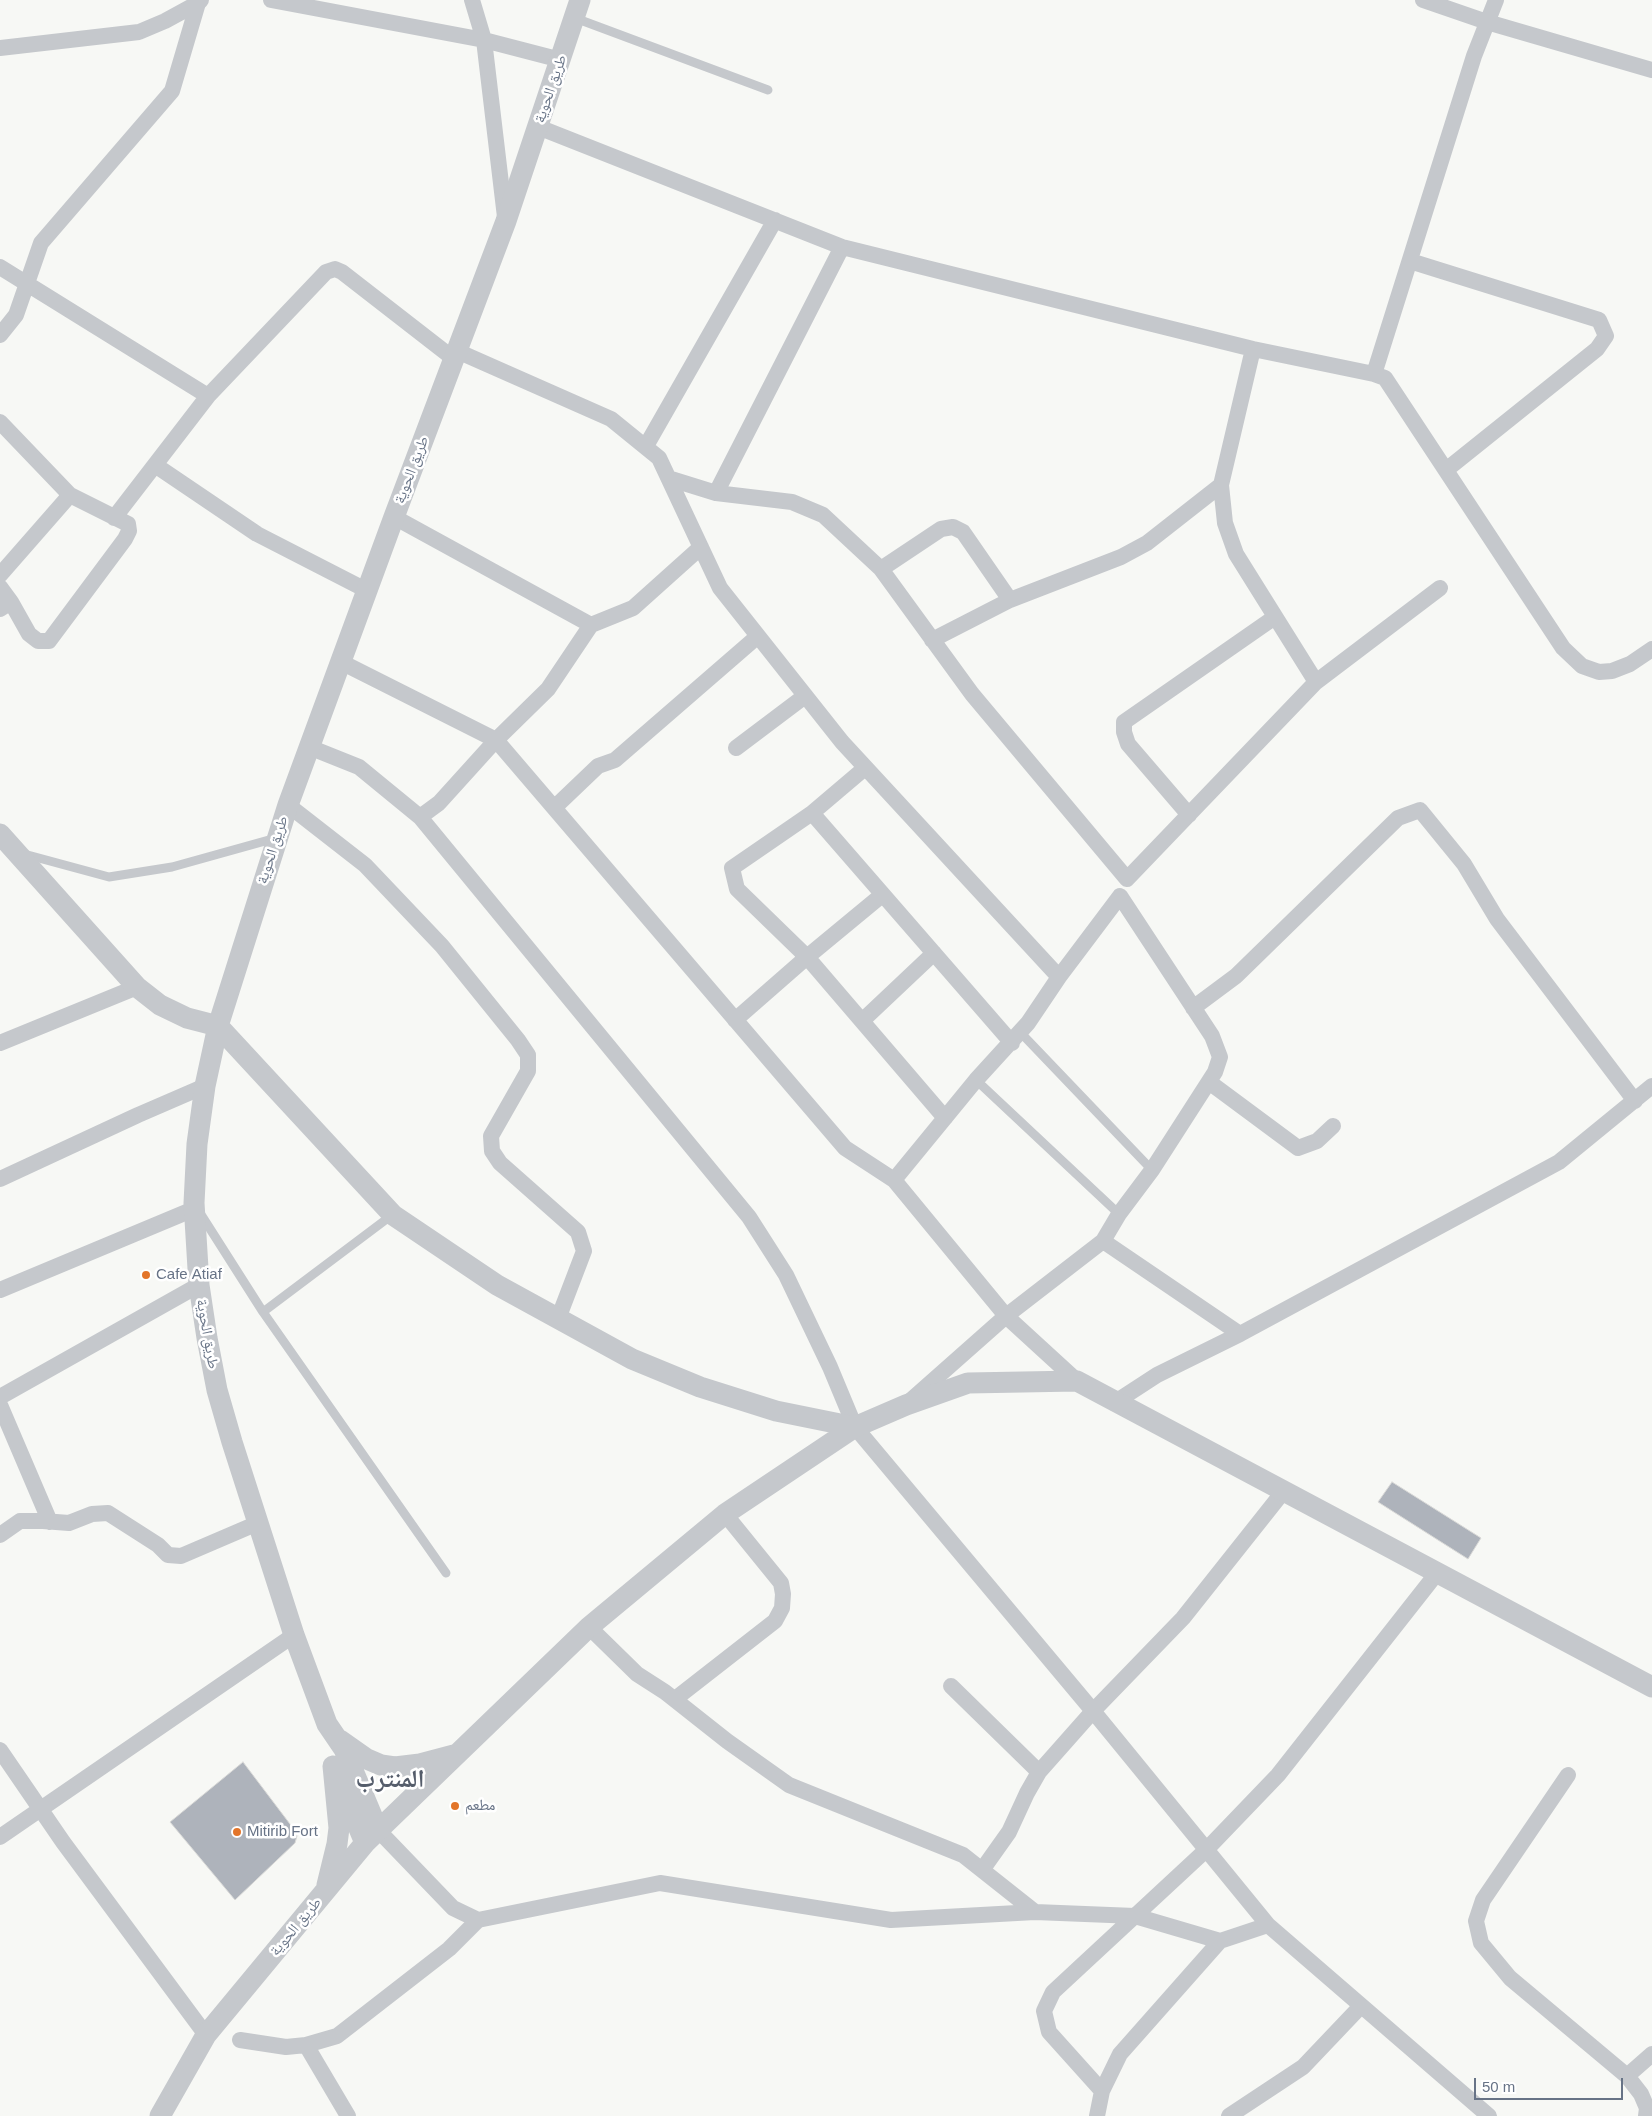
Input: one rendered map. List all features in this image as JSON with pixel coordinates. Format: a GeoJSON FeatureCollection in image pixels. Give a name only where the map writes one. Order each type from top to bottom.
{"type":"FeatureCollection","features":[{"type":"Feature","properties":{"kind":"street"},"geometry":{"type":"LineString","coordinates":[[270,0],[484,40],[561,60]]}},
{"type":"Feature","properties":{"kind":"street"},"geometry":{"type":"LineString","coordinates":[[472,0],[484,40],[506,221]]}},
{"type":"Feature","properties":{"kind":"street"},"geometry":{"type":"LineString","coordinates":[[1423,0],[1487,22],[1652,70]]}},
{"type":"Feature","properties":{"kind":"street"},"geometry":{"type":"LineString","coordinates":[[1374,374],[1474,56],[1496,0]]}},
{"type":"Feature","properties":{"kind":"street"},"geometry":{"type":"LineString","coordinates":[[0,48],[138,32],[165,21],[199,1]]}},
{"type":"Feature","properties":{"kind":"street"},"geometry":{"type":"LineString","coordinates":[[0,335],[16,315],[41,243],[172,90],[199,1]]}},
{"type":"Feature","properties":{"kind":"street","name":"طريق الحوية"},"geometry":{"type":"LineString","coordinates":[[371,1837],[356,1778],[331,1730],[294,1635],[232,1442],[218,1390],[206,1338],[199,1285],[194,1206],[197,1144],[205,1086],[218,1026],[288,805],[506,221],[578,9]]}},
{"type":"Feature","properties":{"kind":"street"},"geometry":{"type":"LineString","coordinates":[[538,127],[842,247],[1253,349],[1374,374],[1385,378],[1563,648],[1582,666],[1599,672],[1612,671],[1630,664],[1652,649]]}},
{"type":"Feature","properties":{"kind":"street"},"geometry":{"type":"LineString","coordinates":[[646,446],[775,220]]}},
{"type":"Feature","properties":{"kind":"street"},"geometry":{"type":"LineString","coordinates":[[716,492],[842,247]]}},
{"type":"Feature","properties":{"kind":"street"},"geometry":{"type":"LineString","coordinates":[[1410,260],[1599,320],[1606,336],[1596,349],[1446,470]]}},
{"type":"Feature","properties":{"kind":"street"},"geometry":{"type":"LineString","coordinates":[[0,267],[208,396]]}},
{"type":"Feature","properties":{"kind":"street"},"geometry":{"type":"LineString","coordinates":[[114,518],[208,396],[326,272],[335,270],[342,272],[456,355],[611,419],[659,458],[671,480],[720,588],[842,742],[1059,977]]}},
{"type":"Feature","properties":{"kind":"street"},"geometry":{"type":"LineString","coordinates":[[1253,349],[1221,485],[1225,523],[1236,554],[1316,682]]}},
{"type":"Feature","properties":{"kind":"street"},"geometry":{"type":"LineString","coordinates":[[0,422],[70,495],[128,524],[129,531],[49,641],[38,641],[30,634],[6,606],[0,587]]}},
{"type":"Feature","properties":{"kind":"street"},"geometry":{"type":"LineString","coordinates":[[155,465],[257,534],[368,590]]}},
{"type":"Feature","properties":{"kind":"street"},"geometry":{"type":"LineString","coordinates":[[671,480],[716,492],[792,502],[823,515],[881,569],[972,694],[1127,879]]}},
{"type":"Feature","properties":{"kind":"street"},"geometry":{"type":"LineString","coordinates":[[932,640],[1010,600],[1147,544],[1221,485]]}},
{"type":"Feature","properties":{"kind":"street"},"geometry":{"type":"LineString","coordinates":[[0,574],[70,495]]}},
{"type":"Feature","properties":{"kind":"street"},"geometry":{"type":"LineString","coordinates":[[394,517],[591,625]]}},
{"type":"Feature","properties":{"kind":"street"},"geometry":{"type":"LineString","coordinates":[[881,569],[941,529],[953,526],[963,532],[1010,600]]}},
{"type":"Feature","properties":{"kind":"street"},"geometry":{"type":"LineString","coordinates":[[420,817],[438,803],[496,740],[548,690],[591,625],[633,608],[701,547]]}},
{"type":"Feature","properties":{"kind":"street"},"geometry":{"type":"LineString","coordinates":[[894,1180],[976,1080],[1028,1023],[1059,977],[1120,896],[1127,879],[1316,682],[1440,588]]}},
{"type":"Feature","properties":{"kind":"street"},"geometry":{"type":"LineString","coordinates":[[1189,815],[1128,744],[1124,732],[1124,722],[1275,617]]}},
{"type":"Feature","properties":{"kind":"street"},"geometry":{"type":"LineString","coordinates":[[554,808],[598,766],[615,760],[758,636]]}},
{"type":"Feature","properties":{"kind":"street"},"geometry":{"type":"LineString","coordinates":[[341,662],[496,740],[844,1148],[894,1180],[1006,1316],[1077,1381],[1652,1688]]}},
{"type":"Feature","properties":{"kind":"street"},"geometry":{"type":"LineString","coordinates":[[736,748],[805,696]]}},
{"type":"Feature","properties":{"kind":"street"},"geometry":{"type":"LineString","coordinates":[[309,747],[359,767],[420,817],[749,1217],[786,1274],[830,1367],[855,1427],[1093,1711],[1268,1925],[1489,2116]]}},
{"type":"Feature","properties":{"kind":"street"},"geometry":{"type":"LineString","coordinates":[[865,768],[812,813],[732,868],[737,889],[807,957],[945,1118]]}},
{"type":"Feature","properties":{"kind":"street"},"geometry":{"type":"LineString","coordinates":[[288,805],[365,865],[442,946],[528,1055],[528,1071],[491,1136],[492,1151],[500,1163],[578,1232],[584,1251],[558,1318]]}},
{"type":"Feature","properties":{"kind":"street"},"geometry":{"type":"LineString","coordinates":[[1194,1008],[1236,976],[1398,818],[1420,810],[1464,864],[1498,919],[1634,1101]]}},
{"type":"Feature","properties":{"kind":"street"},"geometry":{"type":"LineString","coordinates":[[812,813],[934,953],[1016,1037]]}},
{"type":"Feature","properties":{"kind":"street"},"geometry":{"type":"LineString","coordinates":[[0,834],[138,987],[160,1005],[187,1018],[218,1026],[393,1215],[498,1286],[632,1359],[700,1387],[776,1411],[855,1427]]}},
{"type":"Feature","properties":{"kind":"street"},"geometry":{"type":"LineString","coordinates":[[735,1020],[882,895]]}},
{"type":"Feature","properties":{"kind":"street"},"geometry":{"type":"LineString","coordinates":[[906,1405],[1006,1316],[1103,1241],[1119,1214],[1152,1170],[1216,1072],[1220,1057],[1212,1036],[1120,896]]}},
{"type":"Feature","properties":{"kind":"street"},"geometry":{"type":"LineString","coordinates":[[862,1021],[934,953]]}},
{"type":"Feature","properties":{"kind":"street"},"geometry":{"type":"LineString","coordinates":[[0,1043],[138,987]]}},
{"type":"Feature","properties":{"kind":"street"},"geometry":{"type":"LineString","coordinates":[[1209,1082],[1298,1148],[1317,1141],[1333,1126]]}},
{"type":"Feature","properties":{"kind":"street"},"geometry":{"type":"LineString","coordinates":[[0,1179],[205,1086]]}},
{"type":"Feature","properties":{"kind":"street"},"geometry":{"type":"LineString","coordinates":[[1114,1402],[1157,1375],[1240,1334],[1559,1162],[1652,1086]]}},
{"type":"Feature","properties":{"kind":"street"},"geometry":{"type":"LineString","coordinates":[[0,1290],[194,1206]]}},
{"type":"Feature","properties":{"kind":"street"},"geometry":{"type":"LineString","coordinates":[[1103,1241],[1240,1334]]}},
{"type":"Feature","properties":{"kind":"street"},"geometry":{"type":"LineString","coordinates":[[0,1397],[199,1285]]}},
{"type":"Feature","properties":{"kind":"street"},"geometry":{"type":"LineString","coordinates":[[478,1920],[453,1908],[371,1837],[589,1627],[725,1514],[855,1427],[906,1405],[968,1383],[1077,1381]]}},
{"type":"Feature","properties":{"kind":"street"},"geometry":{"type":"LineString","coordinates":[[0,1405],[50,1522]]}},
{"type":"Feature","properties":{"kind":"street"},"geometry":{"type":"LineString","coordinates":[[982,1870],[1009,1832],[1027,1793],[1040,1772],[1093,1711],[1183,1618],[1283,1492]]}},
{"type":"Feature","properties":{"kind":"street"},"geometry":{"type":"LineString","coordinates":[[0,1535],[20,1521],[69,1524],[92,1514],[108,1513],[158,1545],[168,1555],[181,1556],[258,1523]]}},
{"type":"Feature","properties":{"kind":"street"},"geometry":{"type":"LineString","coordinates":[[674,1699],[775,1621],[782,1608],[784,1594],[780,1583],[725,1514]]}},
{"type":"Feature","properties":{"kind":"street"},"geometry":{"type":"LineString","coordinates":[[1102,2091],[1049,2032],[1044,2011],[1053,1992],[1206,1850],[1278,1775],[1437,1573]]}},
{"type":"Feature","properties":{"kind":"street"},"geometry":{"type":"LineString","coordinates":[[589,1627],[637,1674],[674,1699],[727,1741],[789,1785],[963,1855],[1035,1912]]}},
{"type":"Feature","properties":{"kind":"street"},"geometry":{"type":"LineString","coordinates":[[0,1837],[294,1635]]}},
{"type":"Feature","properties":{"kind":"street"},"geometry":{"type":"LineString","coordinates":[[951,1686],[1040,1772]]}},
{"type":"Feature","properties":{"kind":"street"},"geometry":{"type":"LineString","coordinates":[[331,1730],[367,1759],[381,1765],[395,1767],[420,1764],[456,1755]]}},
{"type":"Feature","properties":{"kind":"street","name":"طريق الحوية"},"geometry":{"type":"LineString","coordinates":[[331,1730],[333,1766],[371,1837]]}},
{"type":"Feature","properties":{"kind":"street"},"geometry":{"type":"LineString","coordinates":[[2,1758],[206,2035]]}},
{"type":"Feature","properties":{"kind":"street"},"geometry":{"type":"LineString","coordinates":[[326,1890],[337,1844],[338,1828],[333,1766]]}},
{"type":"Feature","properties":{"kind":"street"},"geometry":{"type":"LineString","coordinates":[[1568,1775],[1483,1900],[1476,1921],[1481,1943],[1510,1978],[1627,2076],[1641,2094],[1647,2108],[1646,2116]]}},
{"type":"Feature","properties":{"kind":"street","name":"طريق الحوية"},"geometry":{"type":"LineString","coordinates":[[160,2116],[206,2035],[371,1837]]}},
{"type":"Feature","properties":{"kind":"street"},"geometry":{"type":"LineString","coordinates":[[240,2040],[286,2047],[306,2045],[337,2036],[448,1949],[478,1920],[660,1883],[891,1920],[1035,1912],[1136,1916],[1220,1941]]}},
{"type":"Feature","properties":{"kind":"street"},"geometry":{"type":"LineString","coordinates":[[1096,2116],[1102,2091],[1120,2054],[1220,1941],[1268,1925]]}},
{"type":"Feature","properties":{"kind":"street"},"geometry":{"type":"LineString","coordinates":[[1229,2116],[1303,2067],[1361,2006]]}},
{"type":"Feature","properties":{"kind":"street"},"geometry":{"type":"LineString","coordinates":[[306,2045],[348,2116]]}},
{"type":"Feature","properties":{"kind":"street"},"geometry":{"type":"LineString","coordinates":[[1627,2076],[1652,2054]]}},
{"type":"Feature","properties":{"kind":"lane"},"geometry":{"type":"LineString","coordinates":[[578,9],[768,90]]}},
{"type":"Feature","properties":{"kind":"lane"},"geometry":{"type":"LineString","coordinates":[[15,851],[109,877],[172,867],[277,838]]}},
{"type":"Feature","properties":{"kind":"lane"},"geometry":{"type":"LineString","coordinates":[[1016,1037],[1152,1170]]}},
{"type":"Feature","properties":{"kind":"lane"},"geometry":{"type":"LineString","coordinates":[[976,1080],[1119,1214]]}},
{"type":"Feature","properties":{"kind":"lane"},"geometry":{"type":"LineString","coordinates":[[194,1206],[264,1312],[446,1573]]}},
{"type":"Feature","properties":{"kind":"lane"},"geometry":{"type":"LineString","coordinates":[[264,1312],[393,1215]]}},
{"type":"Feature","properties":{"kind":"building"},"geometry":{"type":"Polygon","coordinates":[[[1392,1482],[1481,1538],[1468,1559],[1378,1502],[1392,1482]]]}},
{"type":"Feature","properties":{"kind":"building","name":"Mitirib Fort"},"geometry":{"type":"Polygon","coordinates":[[[243,1762],[297,1836],[295,1843],[235,1900],[170,1822],[243,1762]]]}},
{"type":"Feature","properties":{"kind":"place","name":"Cafe Atiaf"},"geometry":{"type":"Point","coordinates":[146,1275]}},
{"type":"Feature","properties":{"kind":"place","name":"مطعم"},"geometry":{"type":"Point","coordinates":[455,1806]}},
{"type":"Feature","properties":{"kind":"place","name":"Mitirib Fort"},"geometry":{"type":"Point","coordinates":[237,1832]}},
{"type":"Feature","properties":{"kind":"district","name":"المنترب"},"geometry":{"type":"Point","coordinates":[390,1780]}}]}
